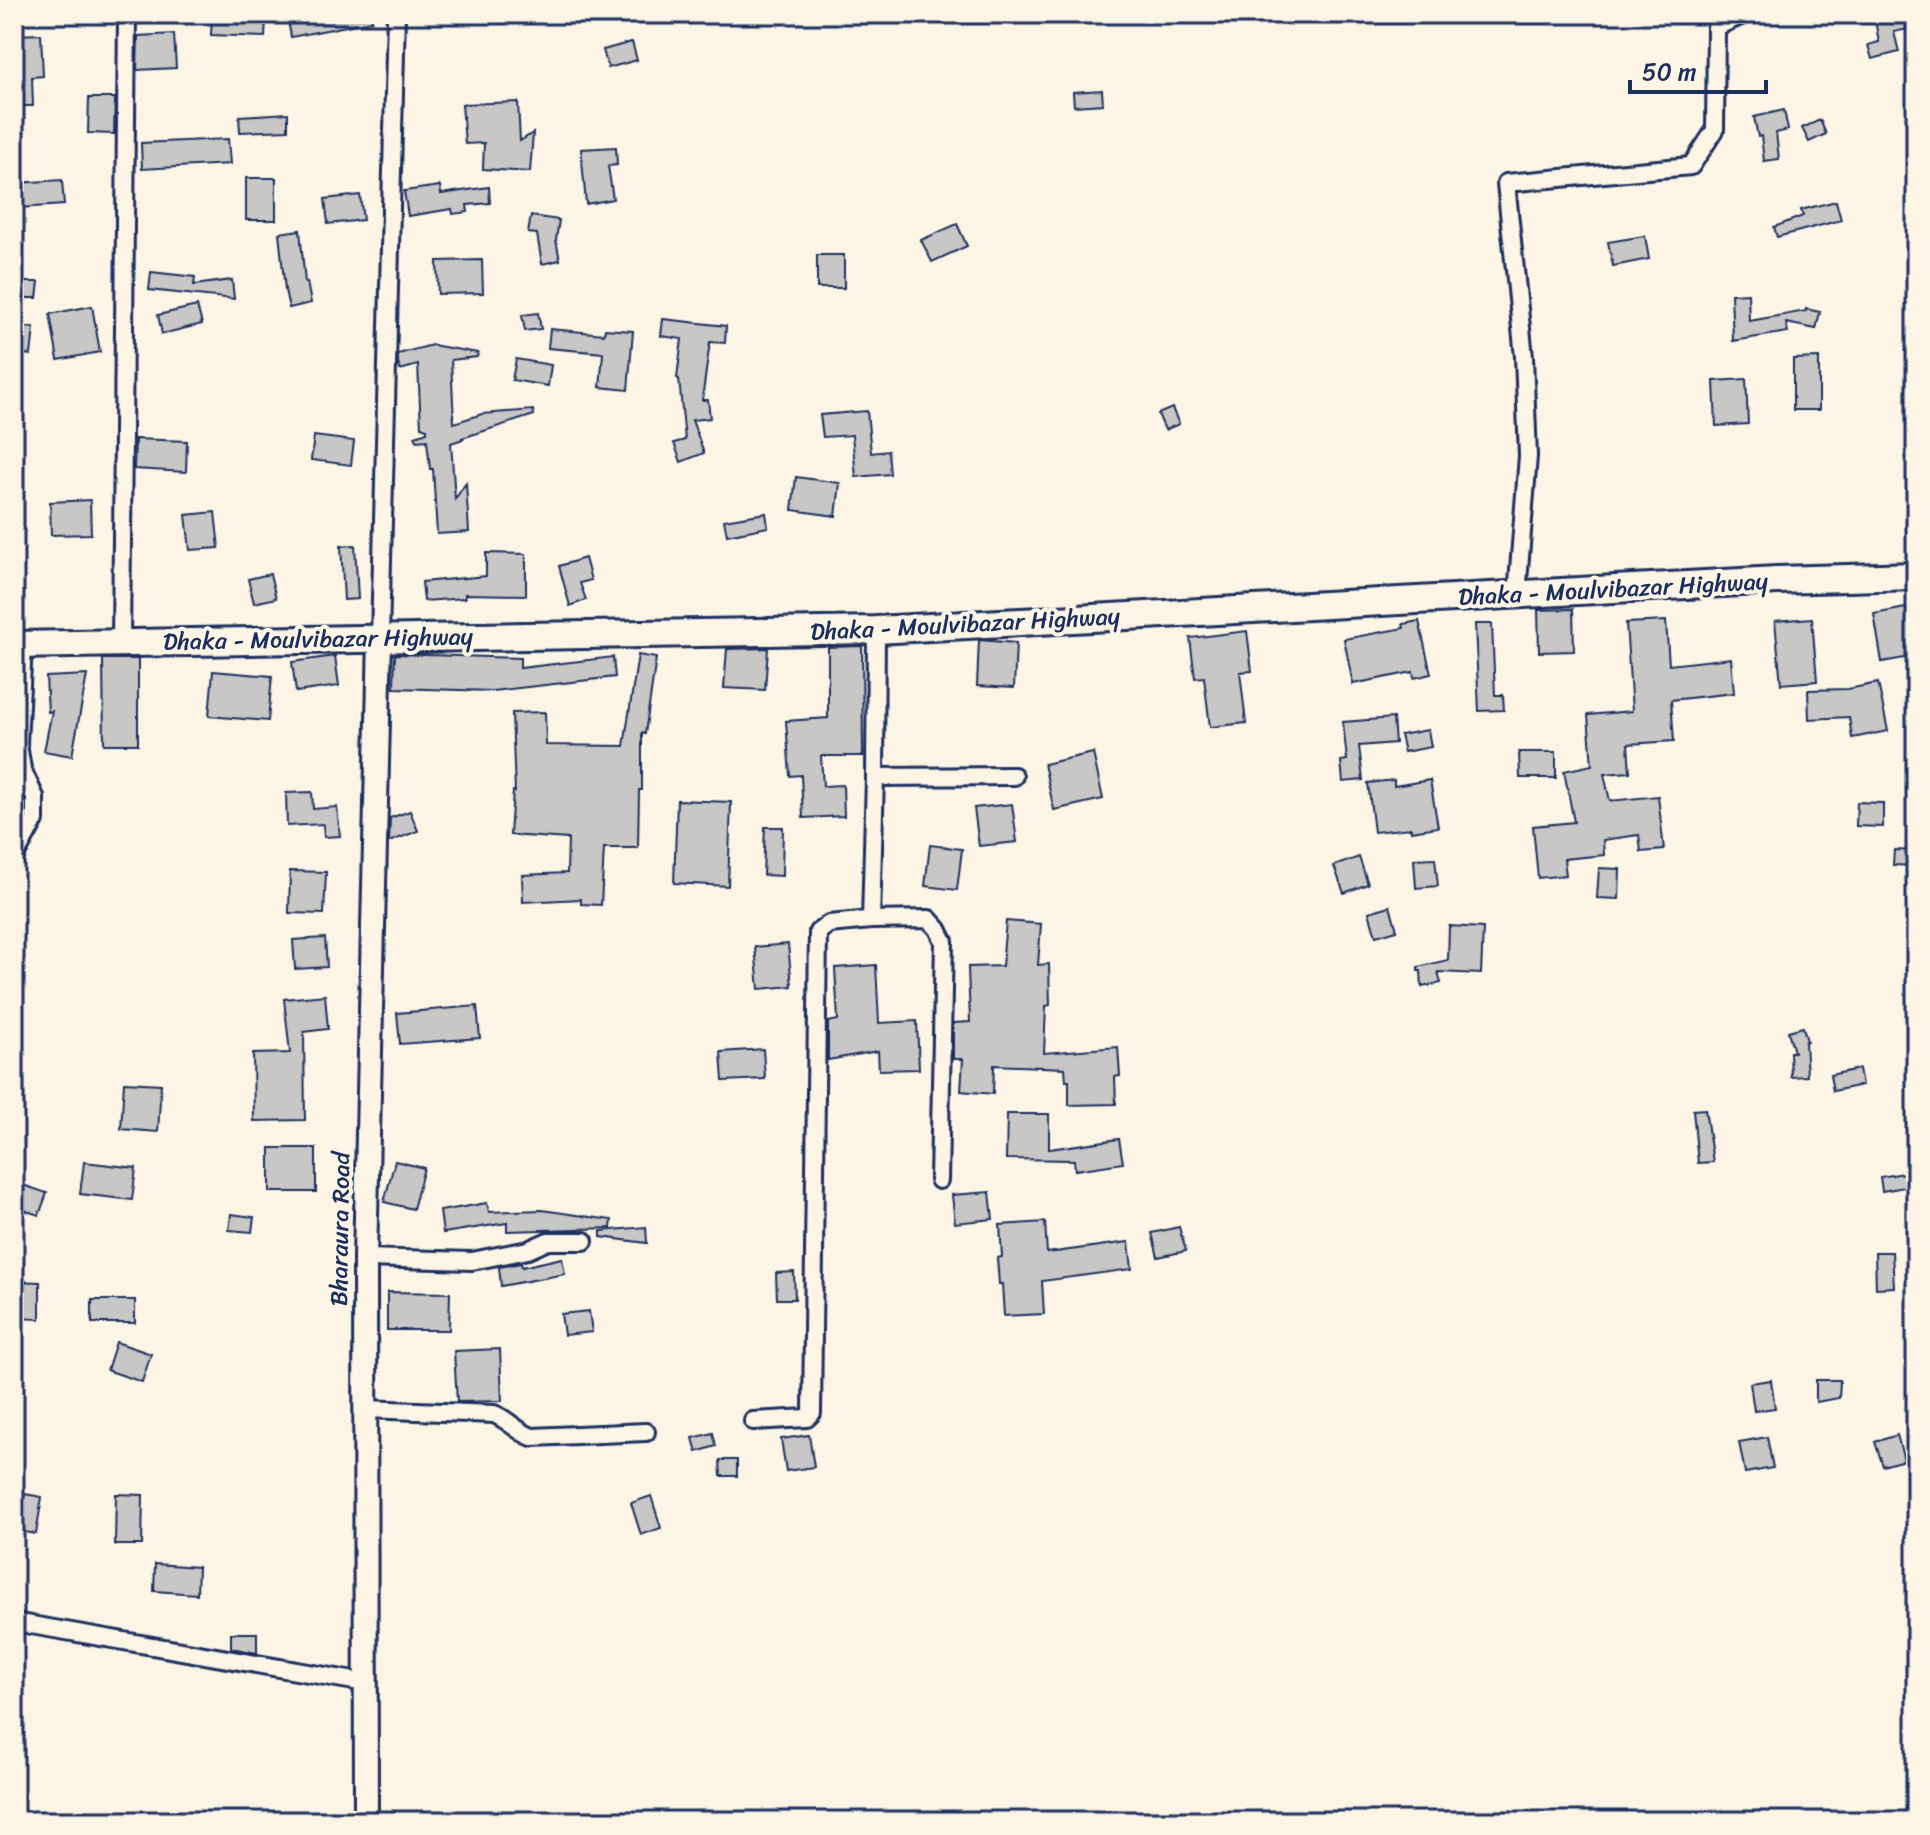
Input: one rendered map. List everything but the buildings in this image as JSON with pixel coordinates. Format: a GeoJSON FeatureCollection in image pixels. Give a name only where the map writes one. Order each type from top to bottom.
{"type":"FeatureCollection","features":[{"type":"Feature","properties":{"kind":"highway","name":"Dhaka - Moulvibazar Highway"},"geometry":{"type":"LineString","coordinates":[[18,645],[876,630],[1777,580],[1916,576]]}},
{"type":"Feature","properties":{"kind":"main road","name":"Bharaura Road"},"geometry":{"type":"LineString","coordinates":[[366,1821],[365,1258],[380,638]]}},
{"type":"Feature","properties":{"kind":"street"},"geometry":{"type":"LineString","coordinates":[[121,643],[127,14]]}},
{"type":"Feature","properties":{"kind":"street"},"geometry":{"type":"LineString","coordinates":[[380,638],[396,14]]}},
{"type":"Feature","properties":{"kind":"street"},"geometry":{"type":"LineString","coordinates":[[1517,595],[1528,456],[1524,357],[1506,183],[1691,166],[1715,130],[1716,27],[1745,14]]}},
{"type":"Feature","properties":{"kind":"street"},"geometry":{"type":"LineString","coordinates":[[871,920],[876,630]]}},
{"type":"Feature","properties":{"kind":"street"},"geometry":{"type":"LineString","coordinates":[[14,858],[35,820],[35,797],[22,769],[18,744],[18,645]]}},
{"type":"Feature","properties":{"kind":"street"},"geometry":{"type":"LineString","coordinates":[[875,777],[1014,776]]}},
{"type":"Feature","properties":{"kind":"street"},"geometry":{"type":"LineString","coordinates":[[753,1421],[807,1418],[812,1413],[818,932],[829,924],[929,919],[944,941],[939,1180]]}},
{"type":"Feature","properties":{"kind":"street"},"geometry":{"type":"LineString","coordinates":[[365,1258],[472,1261],[528,1250],[548,1241],[584,1241]]}},
{"type":"Feature","properties":{"kind":"street"},"geometry":{"type":"LineString","coordinates":[[365,1409],[494,1414],[504,1418],[517,1431],[532,1437],[646,1432]]}},
{"type":"Feature","properties":{"kind":"street"},"geometry":{"type":"LineString","coordinates":[[14,1622],[366,1683]]}}]}
